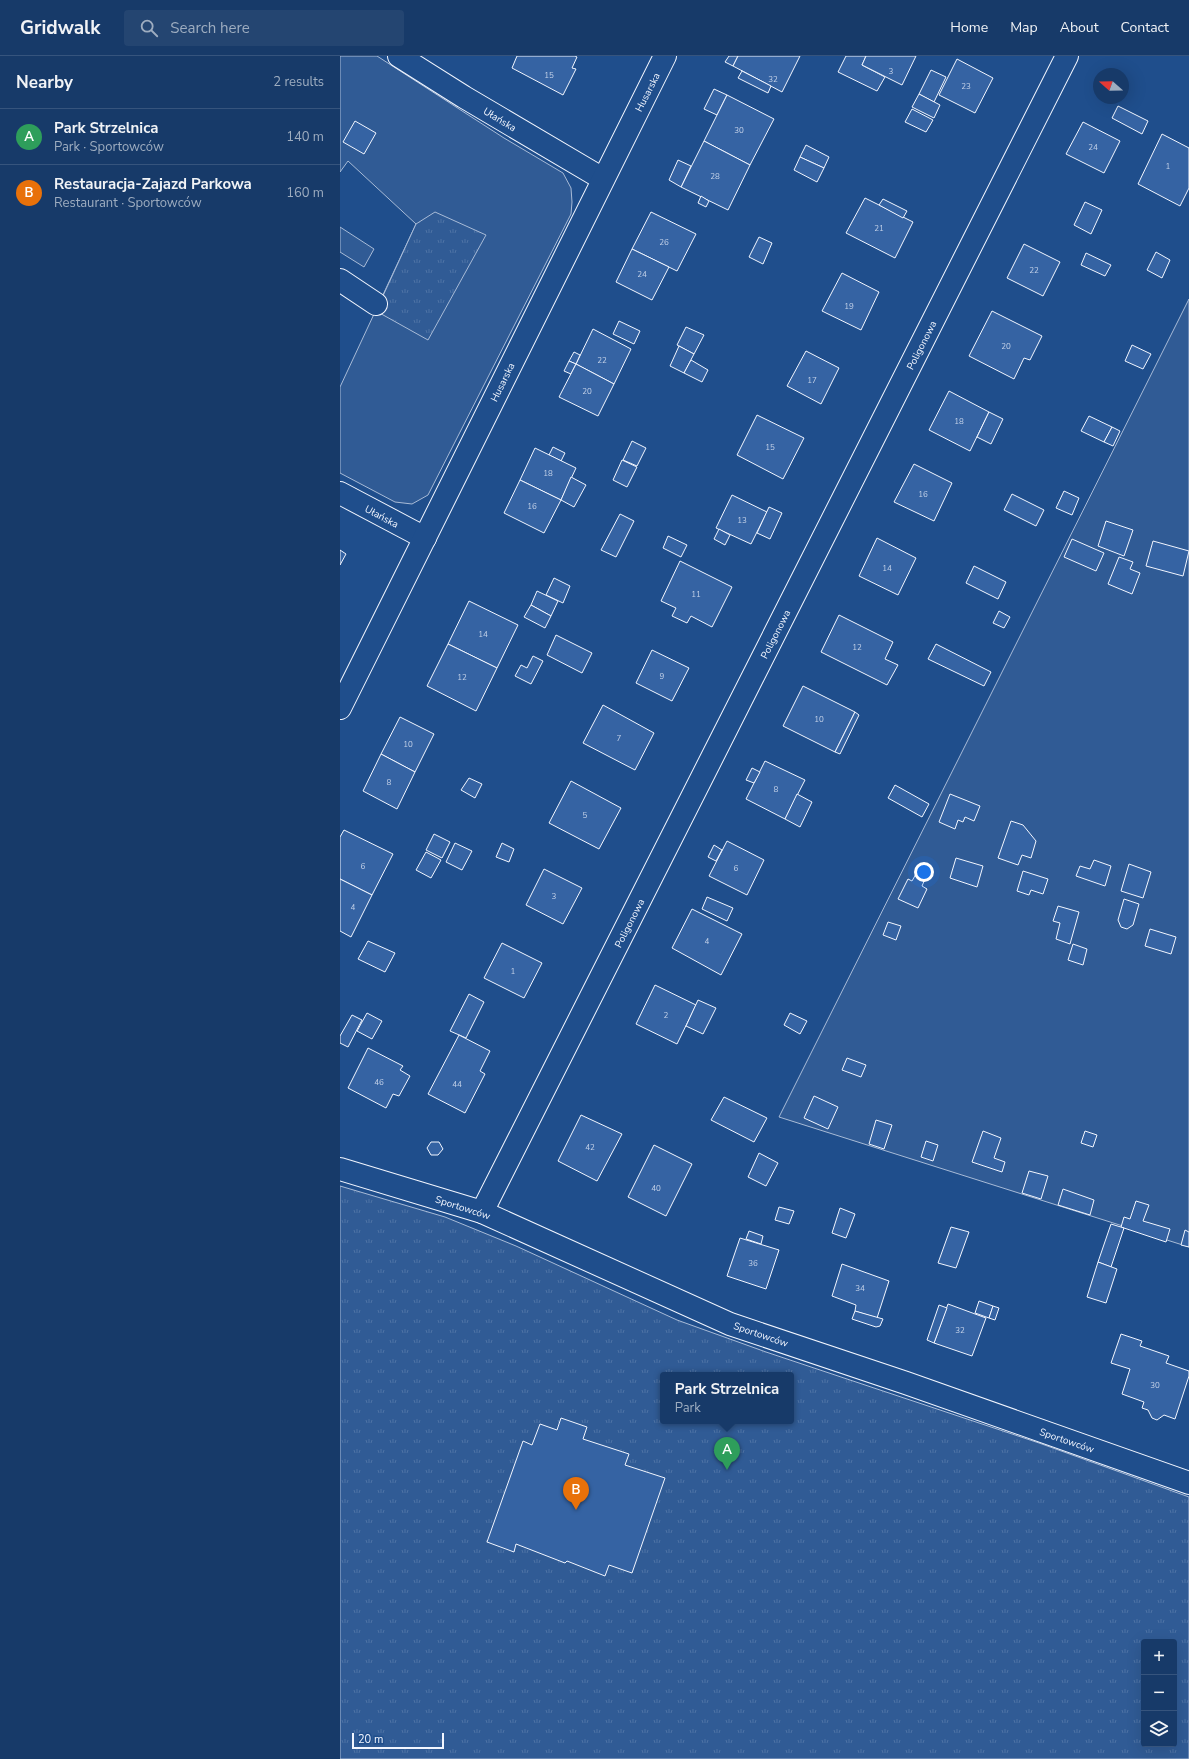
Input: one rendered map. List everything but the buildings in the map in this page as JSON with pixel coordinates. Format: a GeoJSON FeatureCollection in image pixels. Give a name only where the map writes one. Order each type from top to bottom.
{"type":"FeatureCollection","features":[{"type":"Feature","properties":{"kind":"street","name":"Ułańska"},"geometry":{"type":"LineString","coordinates":[[399,56],[464,97],[603,179]]}},
{"type":"Feature","properties":{"kind":"street","name":"Husarska"},"geometry":{"type":"LineString","coordinates":[[340,708],[665,56]]}},
{"type":"Feature","properties":{"kind":"street","name":"Poligonowa"},"geometry":{"type":"LineString","coordinates":[[482,1212],[1067,56]]}},
{"type":"Feature","properties":{"kind":"street"},"geometry":{"type":"LineString","coordinates":[[340,280],[376,304]]}},
{"type":"Feature","properties":{"kind":"street","name":"Ułańska"},"geometry":{"type":"LineString","coordinates":[[340,493],[425,538]]}},
{"type":"Feature","properties":{"kind":"street","name":"Sportowców"},"geometry":{"type":"LineString","coordinates":[[340,1169],[482,1212],[730,1324],[906,1383],[1189,1483]]}},
{"type":"Feature","properties":{"kind":"shaded area"},"geometry":{"type":"Polygon","coordinates":[[[340,56],[377,56],[504,138],[563,173],[571,188],[571,214],[428,495],[412,504],[395,502],[340,473],[340,387],[416,224],[348,161],[340,172],[340,56]]]}},
{"type":"Feature","properties":{"kind":"shaded area"},"geometry":{"type":"Polygon","coordinates":[[[340,227],[374,249],[364,267],[340,252],[340,227]]]}},
{"type":"Feature","properties":{"kind":"shaded area"},"geometry":{"type":"Polygon","coordinates":[[[1189,299],[1189,1247],[779,1117],[1189,299]]]}},
{"type":"Feature","properties":{"kind":"green space"},"geometry":{"type":"Polygon","coordinates":[[[435,212],[486,235],[428,340],[376,311],[416,224],[435,212]]]}},
{"type":"Feature","properties":{"kind":"green space"},"geometry":{"type":"Polygon","coordinates":[[[340,1186],[445,1217],[516,1246],[677,1320],[766,1352],[1039,1443],[1189,1497],[1189,1759],[340,1759],[340,1186]]]}},
{"type":"Feature","properties":{"kind":"place","name":"Park Strzelnica"},"geometry":{"type":"Point","coordinates":[727,1470]}},
{"type":"Feature","properties":{"kind":"place","name":"Restauracja-Zajazd Parkowa"},"geometry":{"type":"Point","coordinates":[576,1510]}}]}
